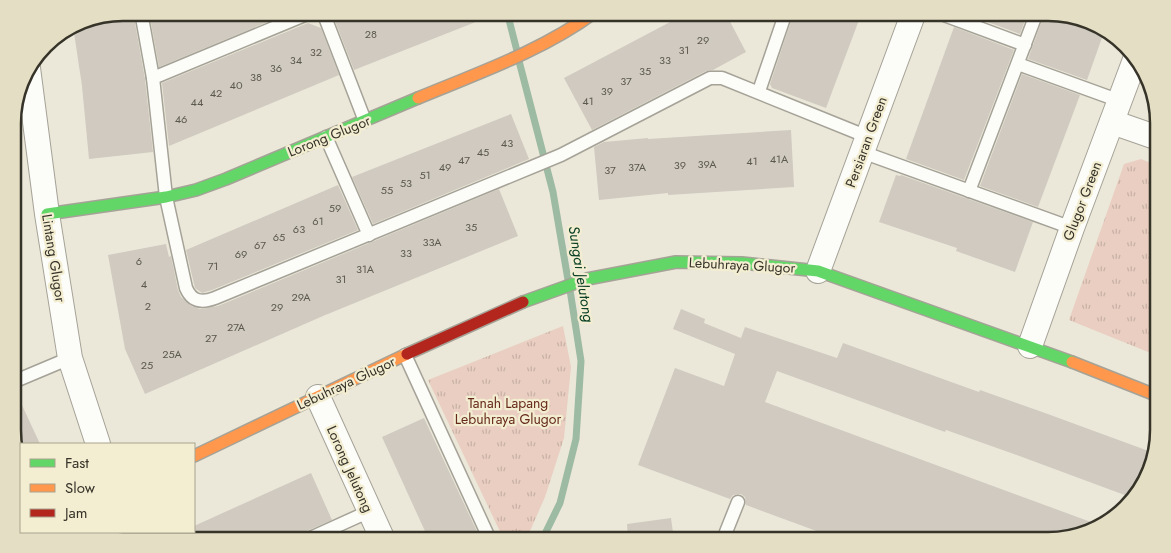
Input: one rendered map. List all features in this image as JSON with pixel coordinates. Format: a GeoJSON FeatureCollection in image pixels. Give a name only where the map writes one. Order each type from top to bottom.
{"type":"FeatureCollection","features":[{"type":"Feature","properties":{"kind":"street","name":"Lorong Glugor"},"geometry":{"type":"LineString","coordinates":[[47,214],[166,197],[196,190],[526,53],[583,21]]}},
{"type":"Feature","properties":{"kind":"street","name":"Persiaran Green"},"geometry":{"type":"LineString","coordinates":[[818,271],[911,21]]}},
{"type":"Feature","properties":{"kind":"street","name":"Glugor Green"},"geometry":{"type":"LineString","coordinates":[[1030,346],[1132,66]]}},
{"type":"Feature","properties":{"kind":"street","name":"Lintang Glugor"},"geometry":{"type":"LineString","coordinates":[[30,82],[47,214],[70,358],[98,443]]}},
{"type":"Feature","properties":{"kind":"street"},"geometry":{"type":"LineString","coordinates":[[1116,111],[1150,133]]}},
{"type":"Feature","properties":{"kind":"street","name":"Lebuhraya Glugor"},"geometry":{"type":"LineString","coordinates":[[195,456],[405,355],[535,296],[587,279],[676,262],[742,262],[818,271],[1030,346],[1150,393]]}},
{"type":"Feature","properties":{"kind":"street","name":"Lorong Jelutong"},"geometry":{"type":"LineString","coordinates":[[318,397],[379,532]]}},
{"type":"Feature","properties":{"kind":"lane"},"geometry":{"type":"LineString","coordinates":[[143,21],[153,78],[166,197],[186,288],[189,294],[199,302],[215,298],[561,155],[710,78],[722,78],[759,92],[865,144],[969,191],[1072,228]]}},
{"type":"Feature","properties":{"kind":"lane"},"geometry":{"type":"LineString","coordinates":[[153,78],[284,21]]}},
{"type":"Feature","properties":{"kind":"lane"},"geometry":{"type":"LineString","coordinates":[[326,21],[365,121]]}},
{"type":"Feature","properties":{"kind":"lane"},"geometry":{"type":"LineString","coordinates":[[759,92],[783,21]]}},
{"type":"Feature","properties":{"kind":"lane"},"geometry":{"type":"LineString","coordinates":[[960,21],[1025,45]]}},
{"type":"Feature","properties":{"kind":"lane"},"geometry":{"type":"LineString","coordinates":[[969,191],[1034,21]]}},
{"type":"Feature","properties":{"kind":"lane"},"geometry":{"type":"LineString","coordinates":[[1018,64],[1116,111]]}},
{"type":"Feature","properties":{"kind":"lane"},"geometry":{"type":"LineString","coordinates":[[326,137],[369,234]]}},
{"type":"Feature","properties":{"kind":"lane"},"geometry":{"type":"LineString","coordinates":[[405,355],[486,532]]}},
{"type":"Feature","properties":{"kind":"lane"},"geometry":{"type":"LineString","coordinates":[[21,379],[70,358]]}},
{"type":"Feature","properties":{"kind":"lane"},"geometry":{"type":"LineString","coordinates":[[726,532],[738,502]]}},
{"type":"Feature","properties":{"kind":"lane"},"geometry":{"type":"LineString","coordinates":[[324,532],[370,511]]}},
{"type":"Feature","properties":{"kind":"green space"},"geometry":{"type":"Polygon","coordinates":[[[1141,159],[1150,163],[1150,353],[1069,320],[1124,164],[1141,159]]]}},
{"type":"Feature","properties":{"kind":"green space","name":"Tanah Lapang Lebuhraya Glugor"},"geometry":{"type":"Polygon","coordinates":[[[563,326],[571,367],[564,438],[545,497],[530,532],[500,532],[428,380],[563,326]]]}},
{"type":"Feature","properties":{"kind":"building"},"geometry":{"type":"Polygon","coordinates":[[[135,21],[145,79],[153,152],[89,159],[82,86],[74,34],[103,23],[135,21]]]}},
{"type":"Feature","properties":{"kind":"building"},"geometry":{"type":"Polygon","coordinates":[[[151,21],[270,21],[159,67],[151,21]]]}},
{"type":"Feature","properties":{"kind":"building"},"geometry":{"type":"Polygon","coordinates":[[[335,21],[478,21],[354,70],[335,21]]]}},
{"type":"Feature","properties":{"kind":"building"},"geometry":{"type":"Polygon","coordinates":[[[672,21],[730,21],[746,52],[592,130],[564,78],[672,21]]]}},
{"type":"Feature","properties":{"kind":"building"},"geometry":{"type":"Polygon","coordinates":[[[791,21],[859,21],[826,108],[772,88],[770,84],[791,21]]]}},
{"type":"Feature","properties":{"kind":"building"},"geometry":{"type":"Polygon","coordinates":[[[985,21],[1025,21],[1020,34],[985,21]]]}},
{"type":"Feature","properties":{"kind":"building"},"geometry":{"type":"Polygon","coordinates":[[[1042,21],[1068,23],[1087,29],[1102,37],[1087,80],[1028,59],[1042,21]]]}},
{"type":"Feature","properties":{"kind":"building"},"geometry":{"type":"Polygon","coordinates":[[[308,23],[321,28],[339,75],[169,146],[162,83],[308,23]]]}},
{"type":"Feature","properties":{"kind":"building"},"geometry":{"type":"Polygon","coordinates":[[[954,27],[1014,50],[964,180],[906,159],[954,27]]]}},
{"type":"Feature","properties":{"kind":"building"},"geometry":{"type":"Polygon","coordinates":[[[1022,74],[1080,95],[1038,207],[980,186],[1022,74]]]}},
{"type":"Feature","properties":{"kind":"building"},"geometry":{"type":"Polygon","coordinates":[[[511,114],[529,159],[373,224],[352,177],[511,114]]]}},
{"type":"Feature","properties":{"kind":"building"},"geometry":{"type":"Polygon","coordinates":[[[791,130],[794,187],[668,195],[668,193],[599,200],[594,147],[604,142],[791,130]]]}},
{"type":"Feature","properties":{"kind":"building"},"geometry":{"type":"Polygon","coordinates":[[[896,175],[901,175],[1033,222],[1015,272],[956,251],[957,248],[879,222],[896,175]]]}},
{"type":"Feature","properties":{"kind":"building"},"geometry":{"type":"Polygon","coordinates":[[[338,185],[358,230],[212,290],[202,293],[195,288],[186,250],[338,185]]]}},
{"type":"Feature","properties":{"kind":"building"},"geometry":{"type":"Polygon","coordinates":[[[499,189],[518,236],[323,316],[145,394],[125,349],[108,255],[166,244],[169,257],[171,256],[181,297],[191,306],[200,309],[207,308],[218,306],[499,189]]]}},
{"type":"Feature","properties":{"kind":"building"},"geometry":{"type":"Polygon","coordinates":[[[681,309],[705,319],[704,323],[741,338],[745,327],[837,358],[843,343],[1148,451],[1142,469],[1126,495],[777,371],[765,402],[1091,522],[1068,530],[1054,532],[819,532],[746,505],[745,497],[741,494],[733,495],[730,499],[638,465],[675,368],[724,386],[735,354],[673,329],[681,309]]]}},
{"type":"Feature","properties":{"kind":"building"},"geometry":{"type":"Polygon","coordinates":[[[21,403],[40,443],[22,443],[21,403]]]}},
{"type":"Feature","properties":{"kind":"building"},"geometry":{"type":"Polygon","coordinates":[[[424,418],[477,532],[425,532],[382,437],[424,418]]]}},
{"type":"Feature","properties":{"kind":"building"},"geometry":{"type":"Polygon","coordinates":[[[311,473],[332,520],[304,532],[195,532],[195,526],[311,473]]]}},
{"type":"Feature","properties":{"kind":"building"},"geometry":{"type":"Polygon","coordinates":[[[671,518],[673,532],[628,532],[627,524],[671,518]]]}},
{"type":"Feature","properties":{"kind":"waterway","name":"Sungai Jelutong"},"geometry":{"type":"LineString","coordinates":[[509,21],[517,51]]}},
{"type":"Feature","properties":{"kind":"waterway","name":"Sungai Jelutong"},"geometry":{"type":"LineString","coordinates":[[519,61],[553,192],[568,280]]}},
{"type":"Feature","properties":{"kind":"waterway","name":"Sungai Jelutong"},"geometry":{"type":"LineString","coordinates":[[546,532],[560,503],[576,439],[581,361],[570,290]]}},
{"type":"Feature","properties":{"kind":"traffic: fast"},"geometry":{"type":"LineString","coordinates":[[47,214],[166,197],[196,190],[418,98]]}},
{"type":"Feature","properties":{"kind":"traffic: fast"},"geometry":{"type":"LineString","coordinates":[[523,302],[587,279],[676,262],[742,263],[818,271],[1072,362]]}},
{"type":"Feature","properties":{"kind":"traffic: slow"},"geometry":{"type":"LineString","coordinates":[[418,98],[532,50],[582,21]]}},
{"type":"Feature","properties":{"kind":"traffic: slow"},"geometry":{"type":"LineString","coordinates":[[195,456],[407,354]]}},
{"type":"Feature","properties":{"kind":"traffic: slow"},"geometry":{"type":"LineString","coordinates":[[1072,362],[1150,393]]}},
{"type":"Feature","properties":{"kind":"traffic: jam"},"geometry":{"type":"LineString","coordinates":[[407,354],[523,302]]}}]}
